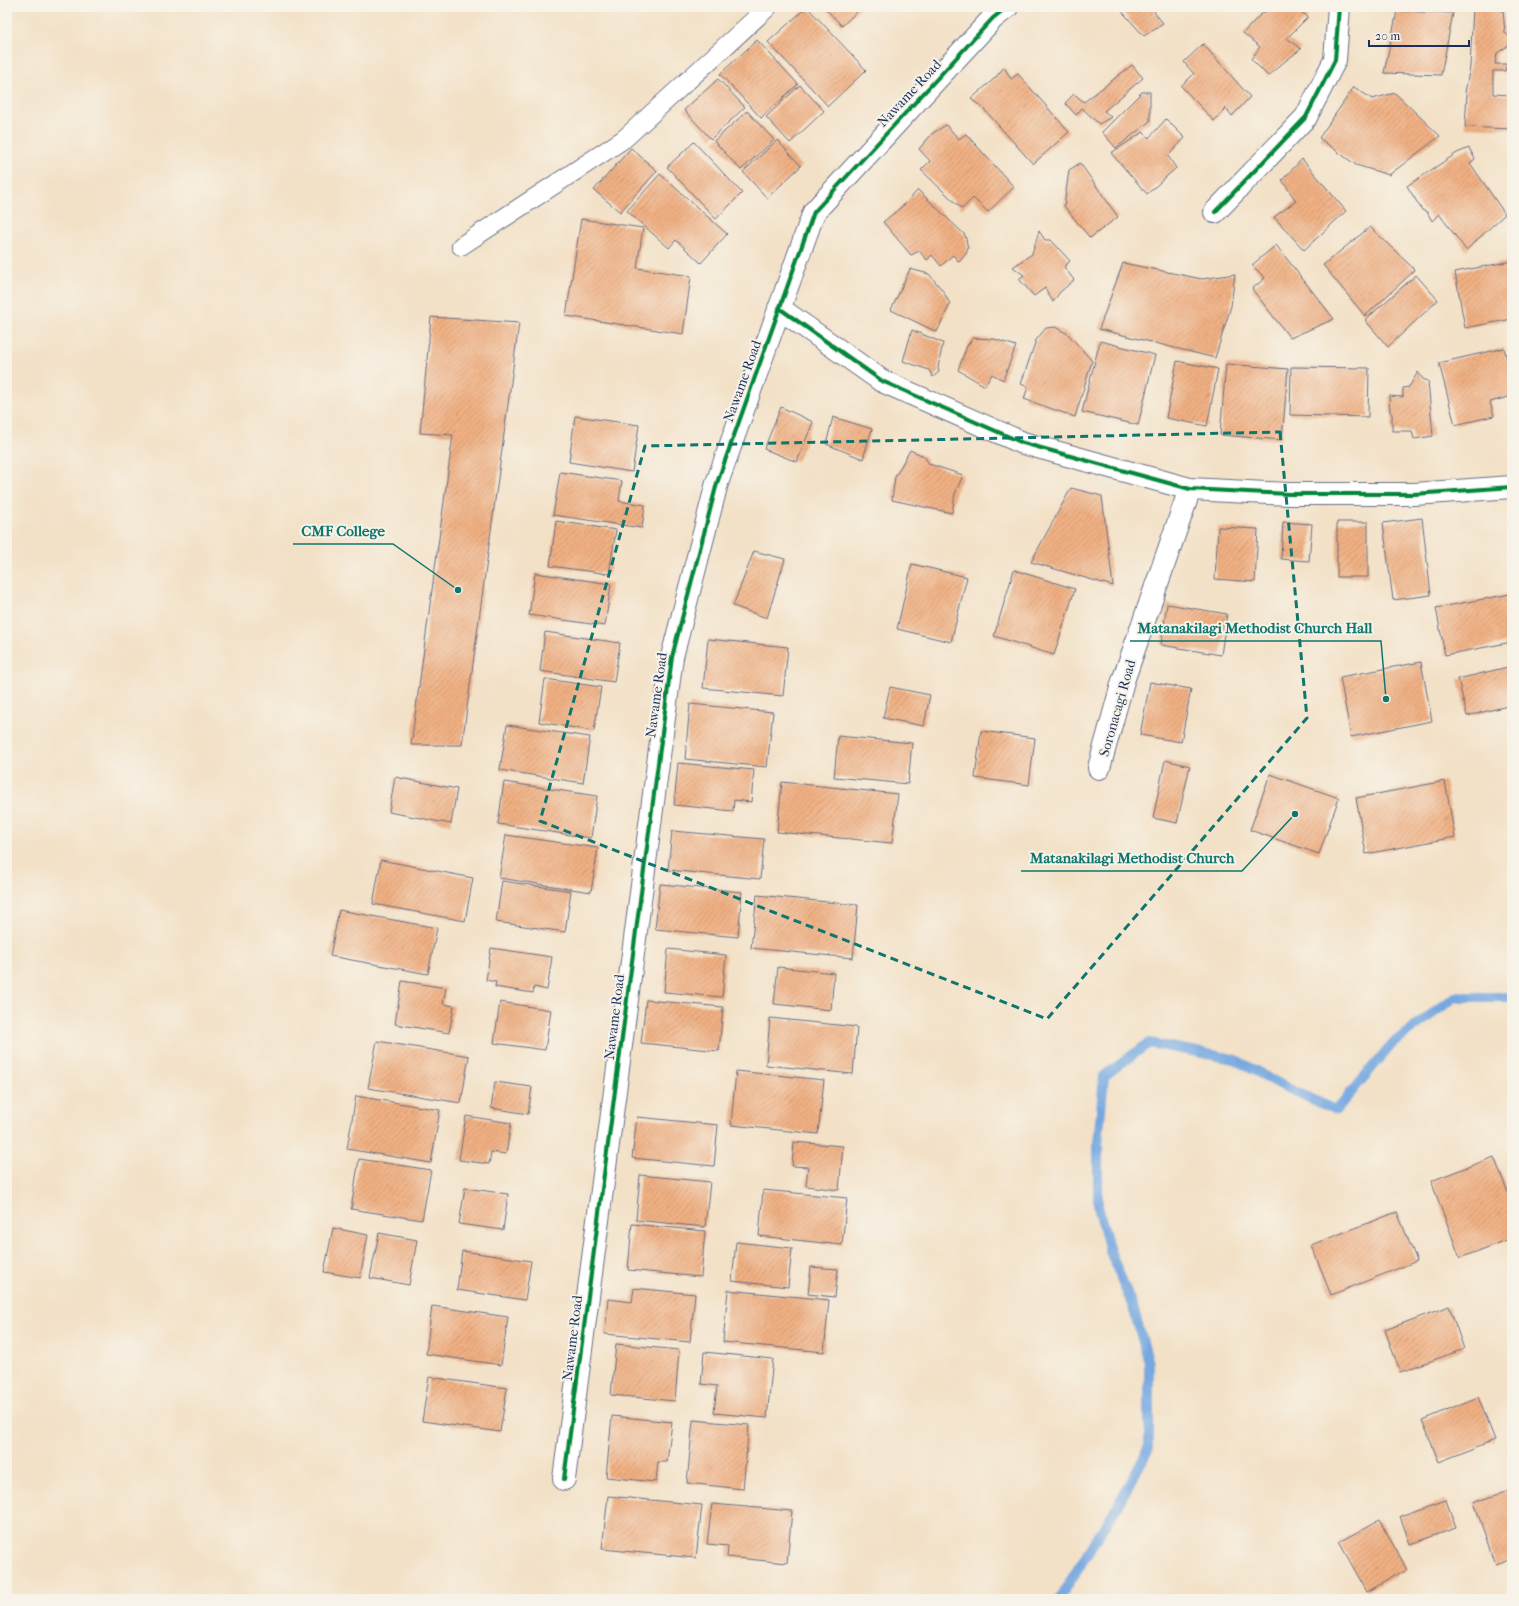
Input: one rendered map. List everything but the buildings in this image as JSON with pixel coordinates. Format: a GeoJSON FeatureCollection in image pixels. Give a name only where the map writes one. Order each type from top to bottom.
{"type":"FeatureCollection","features":[{"type":"Feature","properties":{"kind":"street"},"geometry":{"type":"LineString","coordinates":[[1215,212],[1306,117],[1335,60],[1339,7]]}},
{"type":"Feature","properties":{"kind":"street","name":"Nawame Road"},"geometry":{"type":"LineString","coordinates":[[564,1479],[672,657],[717,483],[814,212],[994,11]]}},
{"type":"Feature","properties":{"kind":"street"},"geometry":{"type":"LineString","coordinates":[[779,308],[882,381],[1023,443],[1190,489],[1289,494],[1414,494],[1512,487]]}},
{"type":"Feature","properties":{"kind":"street","name":"Soronacagi Road"},"geometry":{"type":"LineString","coordinates":[[1099,768],[1122,681],[1190,489]]}},
{"type":"Feature","properties":{"kind":"lane"},"geometry":{"type":"LineString","coordinates":[[461,246],[624,139],[768,7]]}},
{"type":"Feature","properties":{"kind":"highlighted area"},"geometry":{"type":"Polygon","coordinates":[[[1280,432],[1307,718],[1047,1019],[540,821],[645,446],[1280,432]]]}},
{"type":"Feature","properties":{"kind":"waterway"},"geometry":{"type":"LineString","coordinates":[[1059,1599],[1115,1510],[1149,1448],[1149,1363],[1133,1307],[1110,1251],[1098,1206],[1098,1144],[1104,1076],[1149,1043],[1234,1059],[1285,1087],[1336,1110],[1393,1043],[1455,997],[1512,997]]}},
{"type":"Feature","properties":{"kind":"cycle path"},"geometry":{"type":"LineString","coordinates":[[564,1479],[672,657],[717,483],[814,212],[993,18],[1007,7]]}},
{"type":"Feature","properties":{"kind":"cycle path"},"geometry":{"type":"LineString","coordinates":[[1215,212],[1306,117],[1335,60],[1339,7]]}},
{"type":"Feature","properties":{"kind":"cycle path"},"geometry":{"type":"LineString","coordinates":[[779,308],[882,381],[1023,443],[1190,489],[1289,494],[1414,494],[1512,487]]}},
{"type":"Feature","properties":{"kind":"place","name":"CMF College"},"geometry":{"type":"Point","coordinates":[458,590]}},
{"type":"Feature","properties":{"kind":"place","name":"Matanakilagi Methodist Church Hall"},"geometry":{"type":"Point","coordinates":[1386,699]}},
{"type":"Feature","properties":{"kind":"place","name":"Matanakilagi Methodist Church"},"geometry":{"type":"Point","coordinates":[1295,814]}}]}
